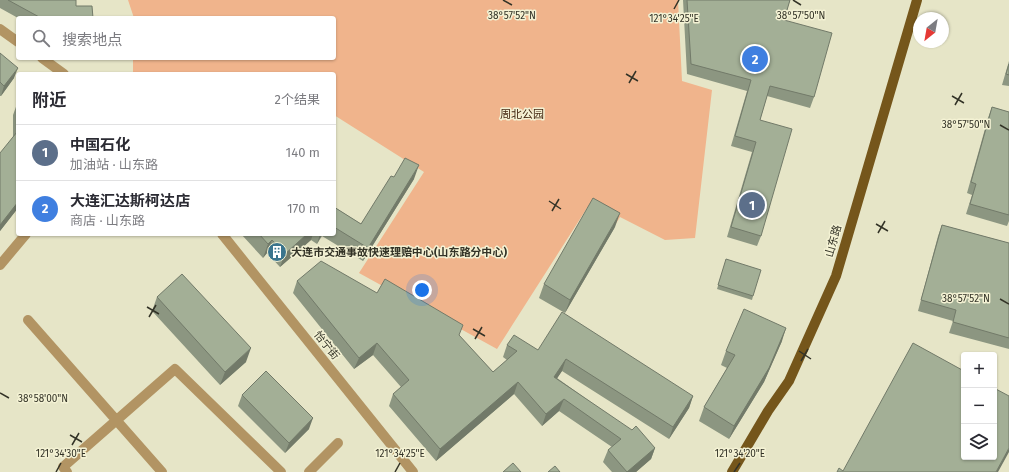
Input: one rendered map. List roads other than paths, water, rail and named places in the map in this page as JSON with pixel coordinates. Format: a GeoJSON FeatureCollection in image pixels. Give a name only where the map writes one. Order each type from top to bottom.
{"type":"FeatureCollection","features":[{"type":"Feature","properties":{"kind":"main road","name":"山东路"},"geometry":{"type":"LineString","coordinates":[[732,472],[768,411],[789,381],[836,276],[917,0]]}},
{"type":"Feature","properties":{"kind":"street"},"geometry":{"type":"LineString","coordinates":[[0,29],[16,41]]}},
{"type":"Feature","properties":{"kind":"street"},"geometry":{"type":"LineString","coordinates":[[45,60],[61,72]]}},
{"type":"Feature","properties":{"kind":"street"},"geometry":{"type":"LineString","coordinates":[[0,266],[24,236]]}},
{"type":"Feature","properties":{"kind":"street","name":"怡宁街"},"geometry":{"type":"LineString","coordinates":[[224,236],[413,472]]}},
{"type":"Feature","properties":{"kind":"street"},"geometry":{"type":"LineString","coordinates":[[28,320],[162,472]]}},
{"type":"Feature","properties":{"kind":"street"},"geometry":{"type":"LineString","coordinates":[[66,472],[63,467],[175,369],[281,472]]}},
{"type":"Feature","properties":{"kind":"street"},"geometry":{"type":"LineString","coordinates":[[309,472],[338,443]]}},
{"type":"Feature","properties":{"kind":"place","name":"大连汇达斯柯达店"},"geometry":{"type":"Point","coordinates":[755,59]}},
{"type":"Feature","properties":{"kind":"place","name":"中国石化"},"geometry":{"type":"Point","coordinates":[752,205]}},
{"type":"Feature","properties":{"kind":"place","name":"大连市交通事故快速理赔中心(山东路分中心)"},"geometry":{"type":"Point","coordinates":[277,252]}},
{"type":"Feature","properties":{"kind":"park label","name":"周北公园"},"geometry":{"type":"Point","coordinates":[522,114]}}]}
